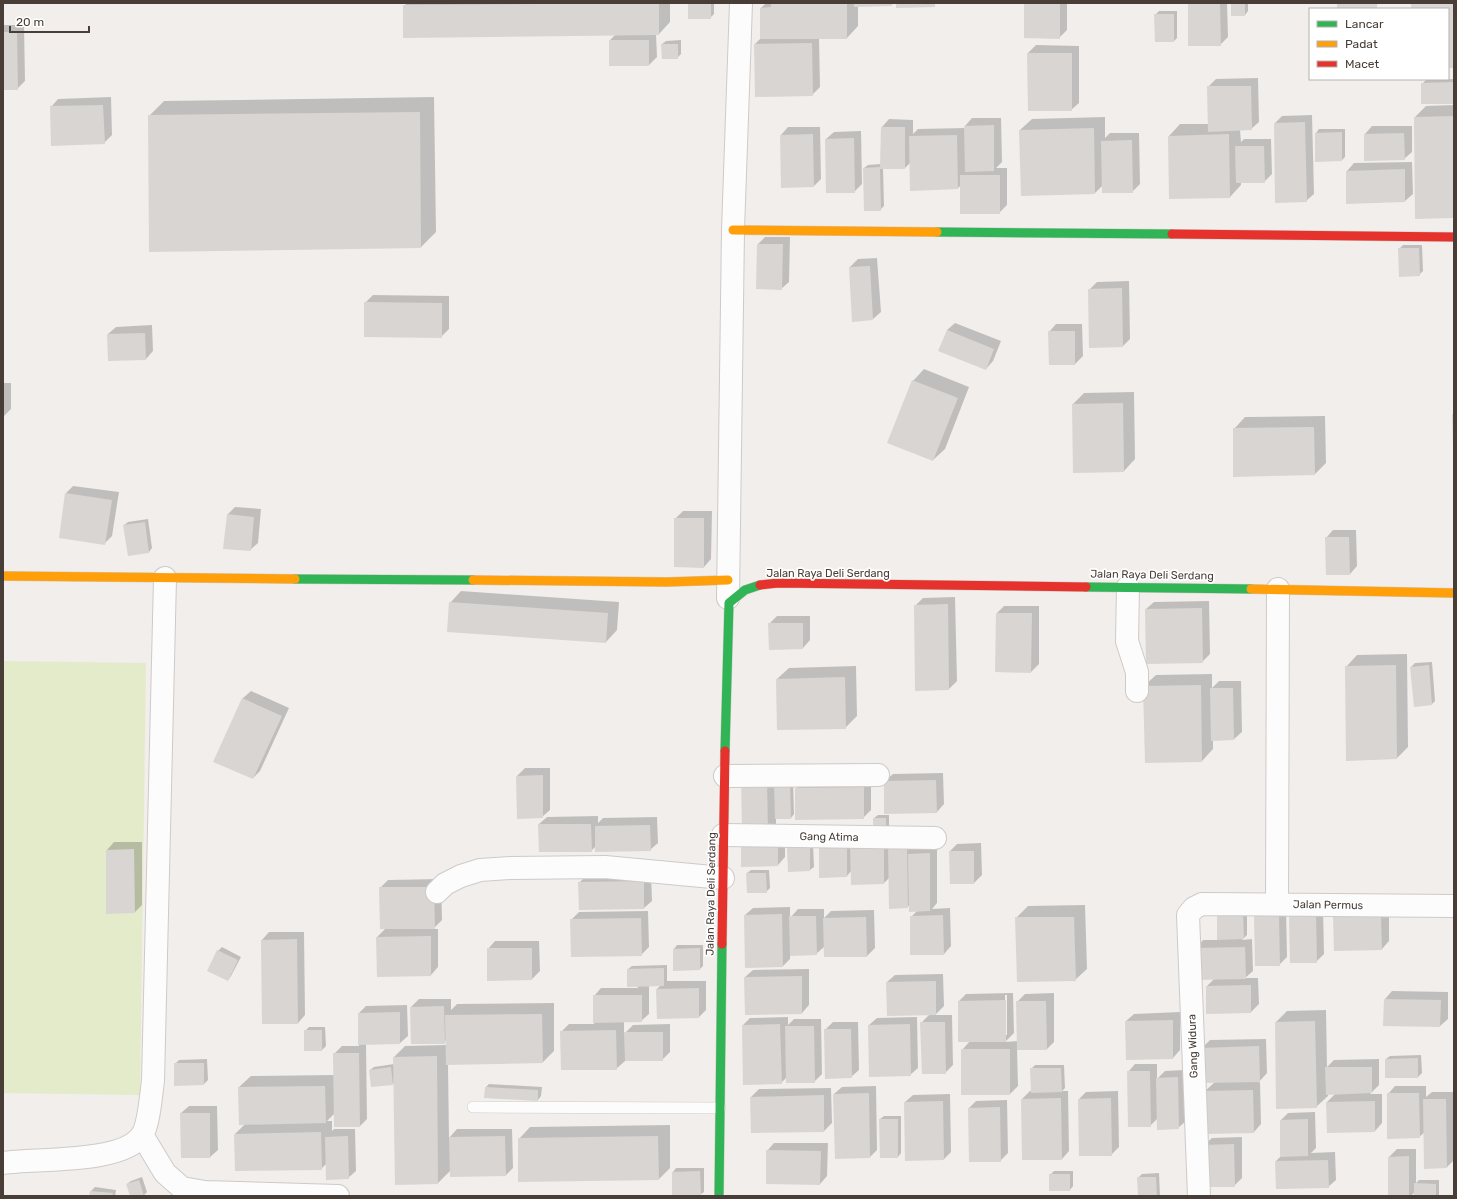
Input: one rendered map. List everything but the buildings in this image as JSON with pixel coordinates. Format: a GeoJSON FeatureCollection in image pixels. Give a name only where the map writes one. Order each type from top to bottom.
{"type":"FeatureCollection","features":[{"type":"Feature","properties":{"kind":"street"},"geometry":{"type":"LineString","coordinates":[[729,603],[728,580],[733,230],[741,3]]}},
{"type":"Feature","properties":{"kind":"street"},"geometry":{"type":"LineString","coordinates":[[733,230],[1454,237]]}},
{"type":"Feature","properties":{"kind":"street"},"geometry":{"type":"LineString","coordinates":[[3,576],[658,582],[728,580]]}},
{"type":"Feature","properties":{"kind":"street"},"geometry":{"type":"LineString","coordinates":[[3,1163],[93,1157],[121,1150],[132,1144],[142,1135],[149,1112],[153,1081],[165,578]]}},
{"type":"Feature","properties":{"kind":"street","name":"Jalan Raya Deli Serdang"},"geometry":{"type":"LineString","coordinates":[[719,1196],[723,835],[729,603],[737,595],[747,589],[760,585],[778,583],[1278,589],[1454,593]]}},
{"type":"Feature","properties":{"kind":"street"},"geometry":{"type":"LineString","coordinates":[[1128,587],[1127,641],[1136,672],[1137,691]]}},
{"type":"Feature","properties":{"kind":"street"},"geometry":{"type":"LineString","coordinates":[[1277,904],[1278,589]]}},
{"type":"Feature","properties":{"kind":"street"},"geometry":{"type":"LineString","coordinates":[[724,776],[878,775]]}},
{"type":"Feature","properties":{"kind":"street","name":"Gang Atima"},"geometry":{"type":"LineString","coordinates":[[723,835],[935,838]]}},
{"type":"Feature","properties":{"kind":"street"},"geometry":{"type":"LineString","coordinates":[[437,892],[445,884],[461,876],[480,870],[511,868],[605,867],[723,878]]}},
{"type":"Feature","properties":{"kind":"street","name":"Jalan Permus"},"geometry":{"type":"LineString","coordinates":[[1202,904],[1454,906]]}},
{"type":"Feature","properties":{"kind":"street","name":"Gang Widura"},"geometry":{"type":"LineString","coordinates":[[1199,1196],[1188,915],[1194,908],[1202,904]]}},
{"type":"Feature","properties":{"kind":"street"},"geometry":{"type":"LineString","coordinates":[[142,1135],[165,1173],[182,1188],[205,1192],[338,1196]]}},
{"type":"Feature","properties":{"kind":"lane"},"geometry":{"type":"LineString","coordinates":[[473,1107],[720,1108]]}},
{"type":"Feature","properties":{"kind":"green space"},"geometry":{"type":"Polygon","coordinates":[[[3,661],[146,663],[140,1095],[3,1093],[3,661]]]}},
{"type":"Feature","properties":{"kind":"traffic: fast"},"geometry":{"type":"LineString","coordinates":[[937,232],[1172,234]]}},
{"type":"Feature","properties":{"kind":"traffic: fast"},"geometry":{"type":"LineString","coordinates":[[295,579],[473,580]]}},
{"type":"Feature","properties":{"kind":"traffic: fast"},"geometry":{"type":"LineString","coordinates":[[725,751],[729,603],[745,590],[760,585]]}},
{"type":"Feature","properties":{"kind":"traffic: fast"},"geometry":{"type":"LineString","coordinates":[[1086,587],[1251,589]]}},
{"type":"Feature","properties":{"kind":"traffic: fast"},"geometry":{"type":"LineString","coordinates":[[719,1196],[722,944]]}},
{"type":"Feature","properties":{"kind":"traffic: slow"},"geometry":{"type":"LineString","coordinates":[[733,230],[937,232]]}},
{"type":"Feature","properties":{"kind":"traffic: slow"},"geometry":{"type":"LineString","coordinates":[[3,576],[295,579]]}},
{"type":"Feature","properties":{"kind":"traffic: slow"},"geometry":{"type":"LineString","coordinates":[[473,580],[667,582],[728,580]]}},
{"type":"Feature","properties":{"kind":"traffic: slow"},"geometry":{"type":"LineString","coordinates":[[1251,589],[1454,593]]}},
{"type":"Feature","properties":{"kind":"traffic: jam"},"geometry":{"type":"LineString","coordinates":[[1172,234],[1454,237]]}},
{"type":"Feature","properties":{"kind":"traffic: jam"},"geometry":{"type":"LineString","coordinates":[[760,585],[778,583],[1086,587]]}},
{"type":"Feature","properties":{"kind":"traffic: jam"},"geometry":{"type":"LineString","coordinates":[[722,944],[725,751]]}}]}
